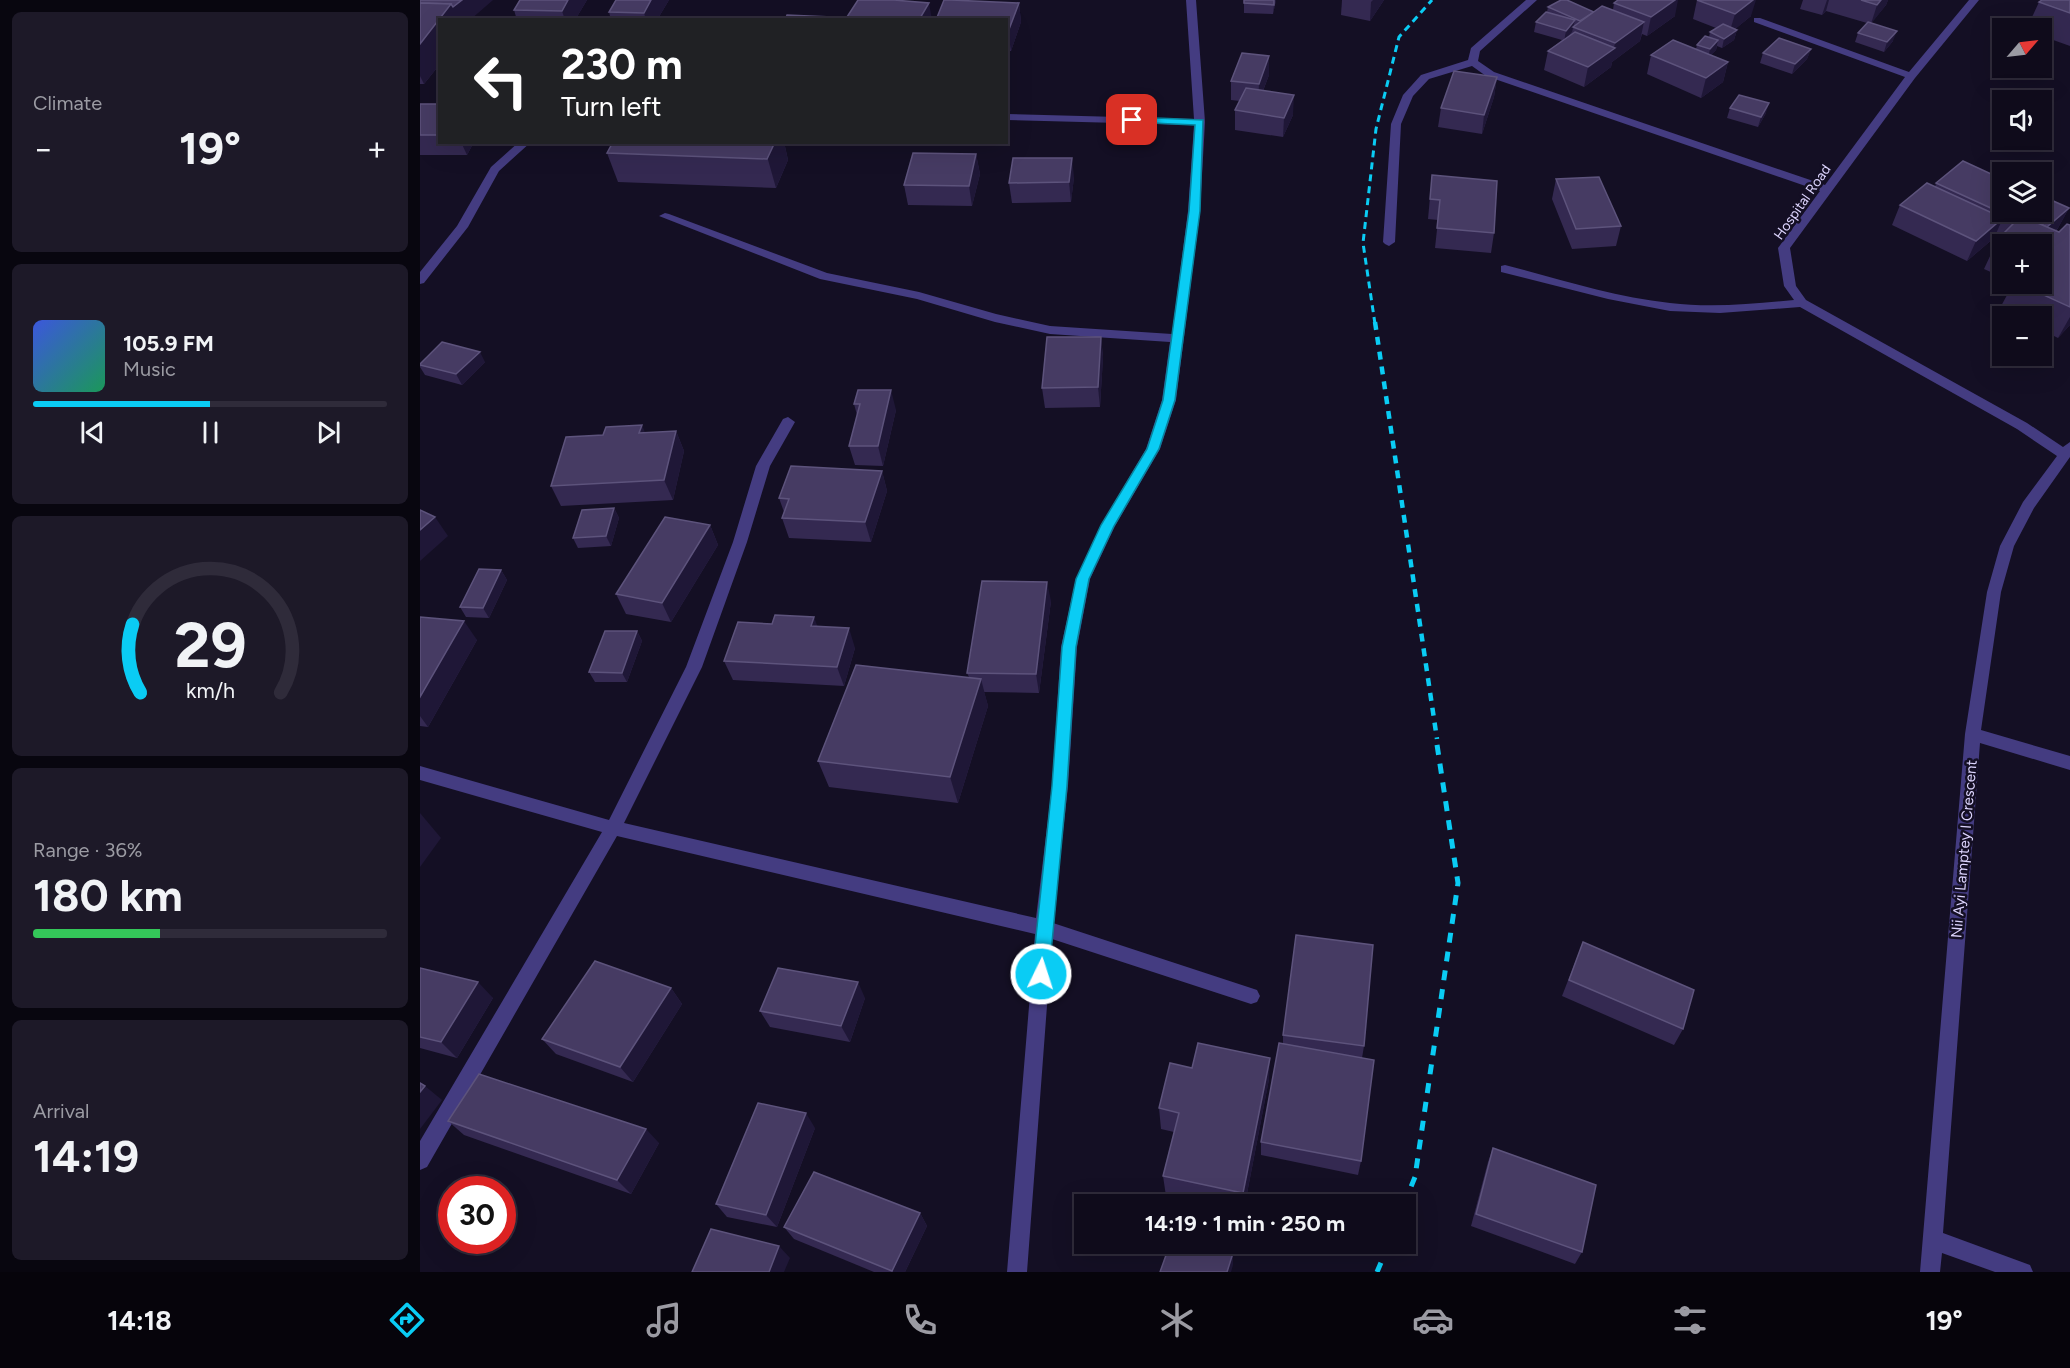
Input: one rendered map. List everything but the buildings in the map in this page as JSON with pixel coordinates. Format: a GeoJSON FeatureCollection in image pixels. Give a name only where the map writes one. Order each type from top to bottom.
{"type":"FeatureCollection","features":[{"type":"Feature","properties":{"kind":"street"},"geometry":{"type":"LineString","coordinates":[[1017,1272],[1044,927],[1060,786],[1069,647],[1083,579],[1108,525],[1153,449],[1169,400],[1179,338],[1194,211],[1200,122],[1191,0]]}},
{"type":"Feature","properties":{"kind":"street"},"geometry":{"type":"LineString","coordinates":[[1473,62],[1475,50],[1532,0]]}},
{"type":"Feature","properties":{"kind":"street","name":"Hospital Road"},"geometry":{"type":"LineString","coordinates":[[1802,303],[1790,286],[1784,248],[1911,76],[1974,0]]}},
{"type":"Feature","properties":{"kind":"street"},"geometry":{"type":"LineString","coordinates":[[1757,20],[1911,76]]}},
{"type":"Feature","properties":{"kind":"street"},"geometry":{"type":"LineString","coordinates":[[1473,62],[1490,74],[1828,190]]}},
{"type":"Feature","properties":{"kind":"street"},"geometry":{"type":"LineString","coordinates":[[1389,242],[1396,124],[1408,95],[1425,77],[1473,62]]}},
{"type":"Feature","properties":{"kind":"street"},"geometry":{"type":"LineString","coordinates":[[1008,117],[1200,122]]}},
{"type":"Feature","properties":{"kind":"street"},"geometry":{"type":"LineString","coordinates":[[420,280],[462,227],[495,169],[524,144]]}},
{"type":"Feature","properties":{"kind":"street"},"geometry":{"type":"LineString","coordinates":[[665,216],[824,276],[919,296],[995,318],[1050,330],[1179,338]]}},
{"type":"Feature","properties":{"kind":"street"},"geometry":{"type":"LineString","coordinates":[[1505,269],[1617,297],[1671,307],[1732,310],[1802,303],[2067,450]]}},
{"type":"Feature","properties":{"kind":"street"},"geometry":{"type":"LineString","coordinates":[[420,1160],[613,828],[694,667],[740,543],[763,466],[788,422]]}},
{"type":"Feature","properties":{"kind":"street","name":"Nii Ayi Lamptey I Crescent"},"geometry":{"type":"LineString","coordinates":[[1930,1272],[1973,734],[1994,592],[2007,546],[2028,506],[2067,450]]}},
{"type":"Feature","properties":{"kind":"street"},"geometry":{"type":"LineString","coordinates":[[1973,734],[2070,763]]}},
{"type":"Feature","properties":{"kind":"street"},"geometry":{"type":"LineString","coordinates":[[420,773],[613,828],[1044,927],[1251,996]]}},
{"type":"Feature","properties":{"kind":"street"},"geometry":{"type":"LineString","coordinates":[[1932,1239],[2023,1272]]}},
{"type":"Feature","properties":{"kind":"railway"},"geometry":{"type":"LineString","coordinates":[[1375,324],[1363,243],[1376,129],[1399,37],[1432,0]]}},
{"type":"Feature","properties":{"kind":"railway"},"geometry":{"type":"LineString","coordinates":[[1375,322],[1437,739]]}},
{"type":"Feature","properties":{"kind":"railway"},"geometry":{"type":"LineString","coordinates":[[1408,1194],[1415,1177],[1458,883],[1436,738]]}},
{"type":"Feature","properties":{"kind":"railway"},"geometry":{"type":"LineString","coordinates":[[1377,1272],[1385,1254]]}},
{"type":"Feature","properties":{"kind":"route"},"geometry":{"type":"LineString","coordinates":[[1041,974],[1060,786],[1069,647],[1083,579],[1108,525],[1153,449],[1169,400],[1194,211],[1200,122],[1132,120]]}}]}
